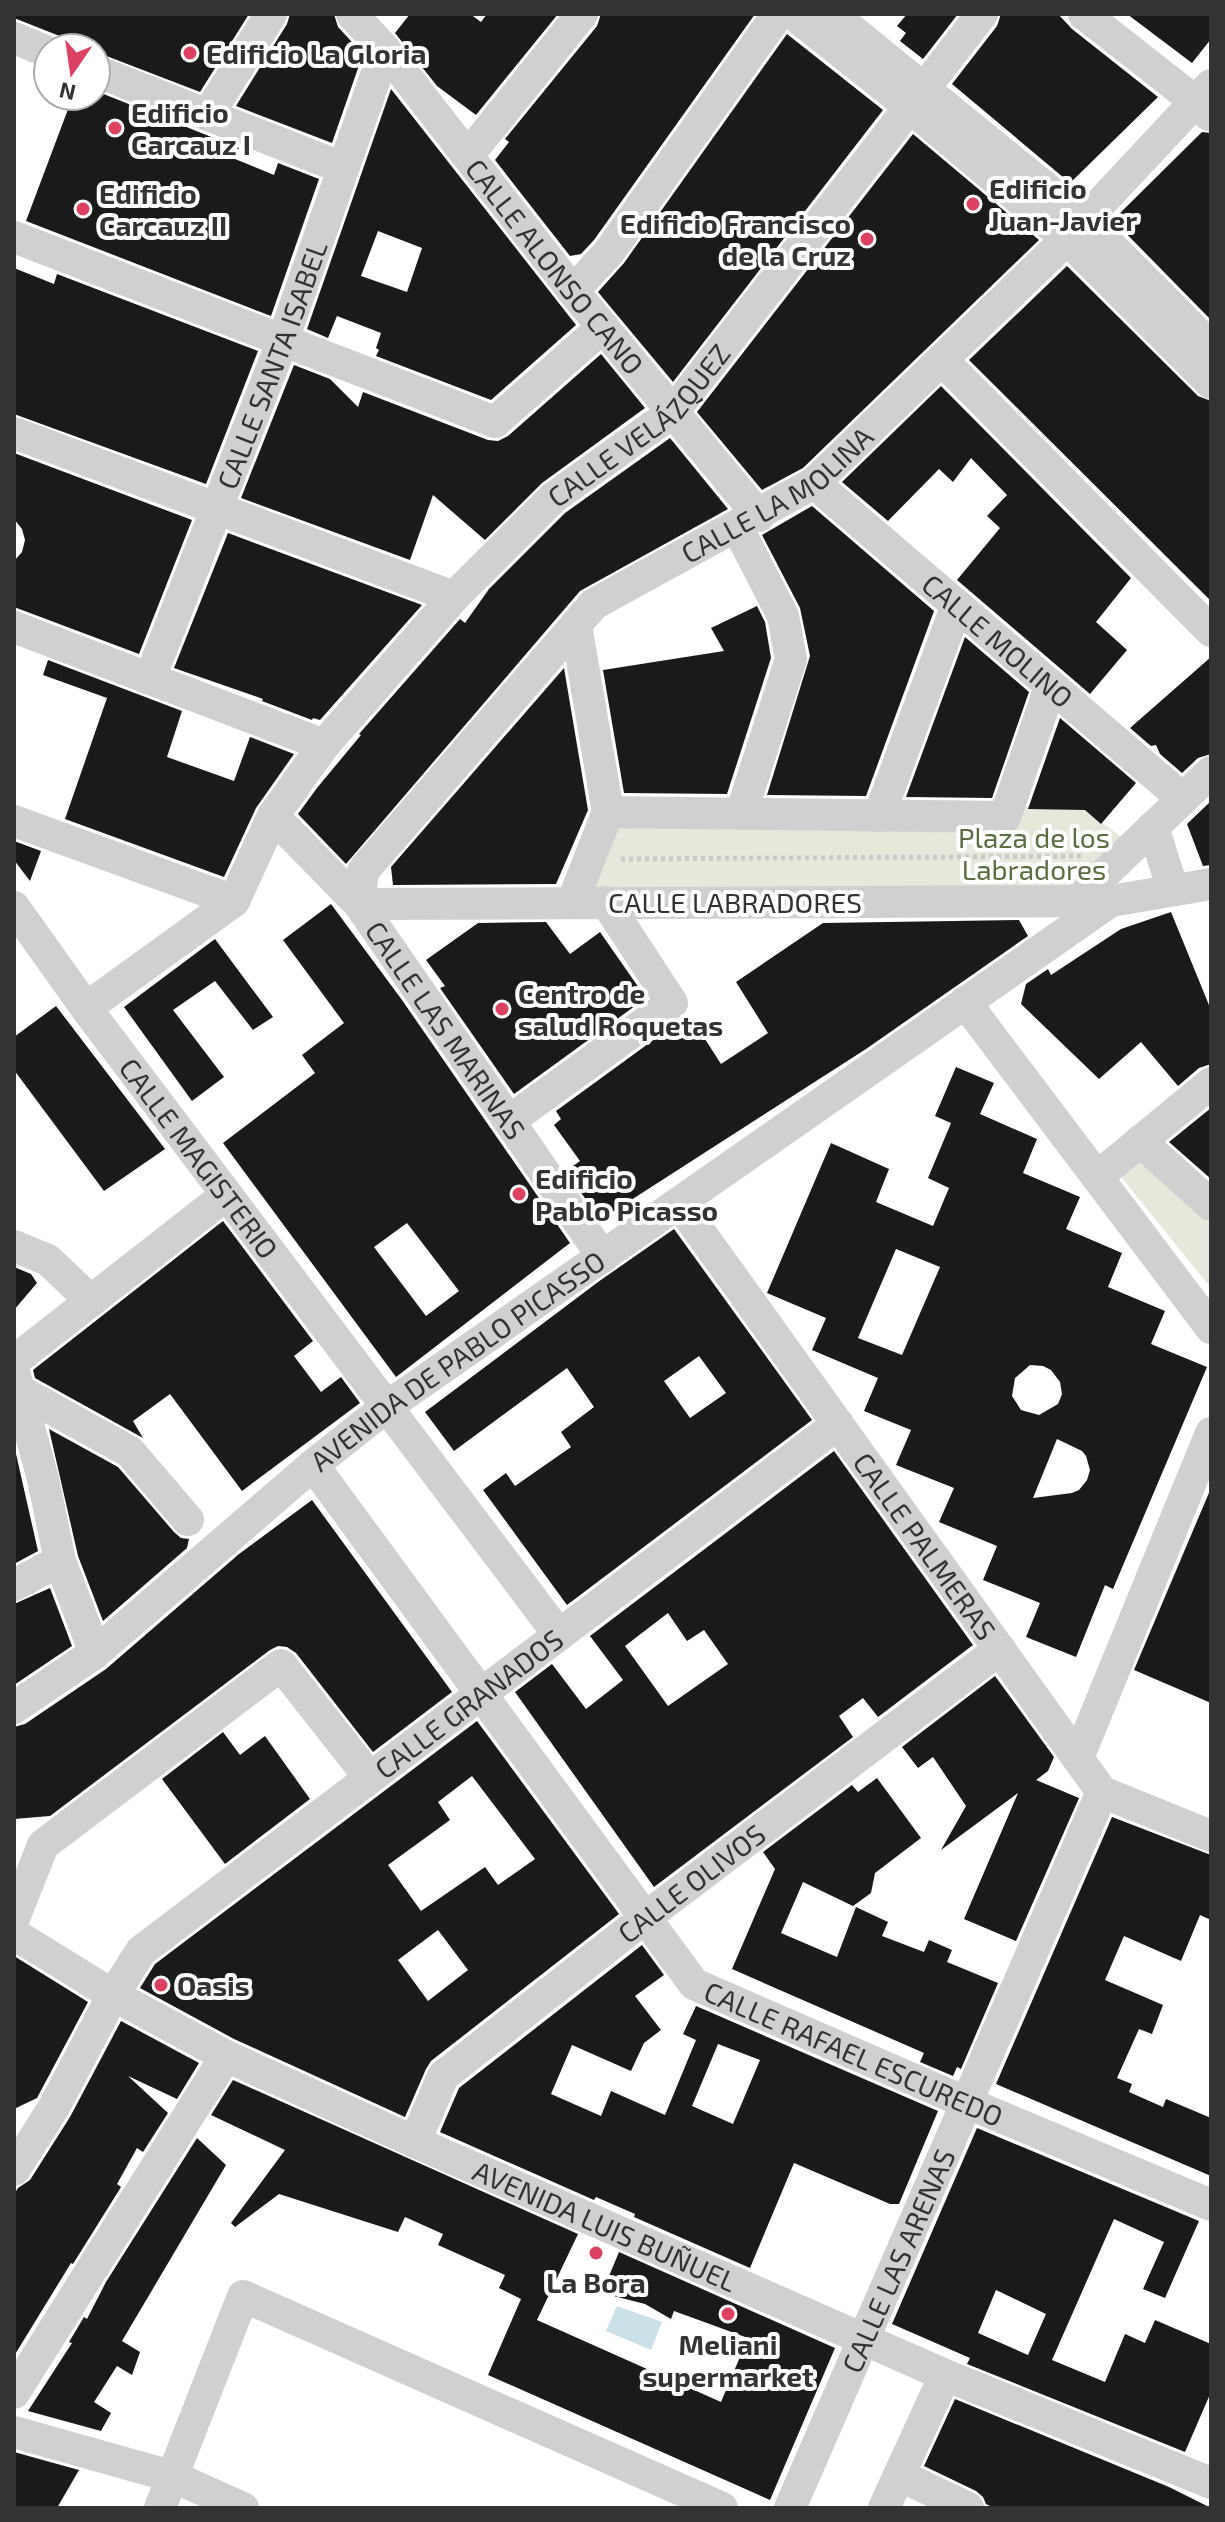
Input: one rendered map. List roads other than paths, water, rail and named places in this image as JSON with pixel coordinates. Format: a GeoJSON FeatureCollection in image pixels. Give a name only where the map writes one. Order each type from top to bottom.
{"type":"FeatureCollection","features":[{"type":"Feature","properties":{"kind":"street"},"geometry":{"type":"LineString","coordinates":[[14,20],[17,14]]}},
{"type":"Feature","properties":{"kind":"street"},"geometry":{"type":"LineString","coordinates":[[208,115],[271,14]]}},
{"type":"Feature","properties":{"kind":"street"},"geometry":{"type":"LineString","coordinates":[[469,154],[582,14]]}},
{"type":"Feature","properties":{"kind":"street"},"geometry":{"type":"LineString","coordinates":[[573,291],[609,252],[778,14]]}},
{"type":"Feature","properties":{"kind":"street"},"geometry":{"type":"LineString","coordinates":[[793,14],[917,98]]}},
{"type":"Feature","properties":{"kind":"street"},"geometry":{"type":"LineString","coordinates":[[832,14],[917,98],[1076,229],[1211,347]]}},
{"type":"Feature","properties":{"kind":"street","name":"CALLE VELÁZQUEZ"},"geometry":{"type":"LineString","coordinates":[[234,901],[273,816],[324,745],[454,597],[553,498],[673,412],[982,14]]}},
{"type":"Feature","properties":{"kind":"street"},"geometry":{"type":"LineString","coordinates":[[1084,14],[1206,101]]}},
{"type":"Feature","properties":{"kind":"street","name":"CALLE ALONSO CANO"},"geometry":{"type":"LineString","coordinates":[[374,28],[573,291],[673,412],[748,522],[783,616],[791,659],[741,814]]}},
{"type":"Feature","properties":{"kind":"street","name":"CALLE SANTA ISABEL"},"geometry":{"type":"LineString","coordinates":[[150,678],[283,340],[343,168],[374,28]]}},
{"type":"Feature","properties":{"kind":"street"},"geometry":{"type":"LineString","coordinates":[[112,77],[343,168]]}},
{"type":"Feature","properties":{"kind":"street","name":"CALLE LA MOLINA"},"geometry":{"type":"LineString","coordinates":[[359,904],[363,871],[594,604],[814,483],[1206,101]]}},
{"type":"Feature","properties":{"kind":"street"},"geometry":{"type":"LineString","coordinates":[[1076,229],[1211,383]]}},
{"type":"Feature","properties":{"kind":"street"},"geometry":{"type":"LineString","coordinates":[[14,237],[495,422],[603,327]]}},
{"type":"Feature","properties":{"kind":"street"},"geometry":{"type":"LineString","coordinates":[[942,360],[1211,631]]}},
{"type":"Feature","properties":{"kind":"street"},"geometry":{"type":"LineString","coordinates":[[14,433],[454,597]]}},
{"type":"Feature","properties":{"kind":"street","name":"CALLE MOLINO"},"geometry":{"type":"LineString","coordinates":[[814,483],[1182,798]]}},
{"type":"Feature","properties":{"kind":"street"},"geometry":{"type":"LineString","coordinates":[[879,816],[957,605]]}},
{"type":"Feature","properties":{"kind":"street"},"geometry":{"type":"LineString","coordinates":[[572,903],[608,812],[576,625]]}},
{"type":"Feature","properties":{"kind":"street"},"geometry":{"type":"LineString","coordinates":[[14,627],[324,745]]}},
{"type":"Feature","properties":{"kind":"street"},"geometry":{"type":"LineString","coordinates":[[608,812],[1005,817],[1051,685]]}},
{"type":"Feature","properties":{"kind":"street"},"geometry":{"type":"LineString","coordinates":[[1077,900],[1211,772]]}},
{"type":"Feature","properties":{"kind":"street","name":"CALLE LAS MARINAS"},"geometry":{"type":"LineString","coordinates":[[273,816],[359,904],[603,1257]]}},
{"type":"Feature","properties":{"kind":"street"},"geometry":{"type":"LineString","coordinates":[[14,821],[234,901]]}},
{"type":"Feature","properties":{"kind":"street"},"geometry":{"type":"LineString","coordinates":[[1153,827],[1173,890]]}},
{"type":"Feature","properties":{"kind":"street","name":"AVENIDA DE PABLO PICASSO"},"geometry":{"type":"LineString","coordinates":[[14,1708],[95,1653],[313,1465],[385,1408],[1111,901],[1211,884]]}},
{"type":"Feature","properties":{"kind":"street"},"geometry":{"type":"LineString","coordinates":[[86,1008],[234,901]]}},
{"type":"Feature","properties":{"kind":"street","name":"CALLE LABRADORES"},"geometry":{"type":"LineString","coordinates":[[359,904],[1111,901]]}},
{"type":"Feature","properties":{"kind":"street"},"geometry":{"type":"LineString","coordinates":[[509,1121],[672,1003],[606,902]]}},
{"type":"Feature","properties":{"kind":"street","name":"CALLE MAGISTERIO"},"geometry":{"type":"LineString","coordinates":[[14,907],[385,1408],[559,1635]]}},
{"type":"Feature","properties":{"kind":"street"},"geometry":{"type":"LineString","coordinates":[[965,1002],[1211,1328]]}},
{"type":"Feature","properties":{"kind":"street"},"geometry":{"type":"LineString","coordinates":[[1097,1177],[1211,1083]]}},
{"type":"Feature","properties":{"kind":"street"},"geometry":{"type":"LineString","coordinates":[[1140,1141],[1211,1205]]}},
{"type":"Feature","properties":{"kind":"street"},"geometry":{"type":"LineString","coordinates":[[16,1375],[91,1301],[226,1195]]}},
{"type":"Feature","properties":{"kind":"street","name":"CALLE PALMERAS"},"geometry":{"type":"LineString","coordinates":[[679,1203],[1102,1792]]}},
{"type":"Feature","properties":{"kind":"street"},"geometry":{"type":"LineString","coordinates":[[14,1246],[48,1260],[91,1301]]}},
{"type":"Feature","properties":{"kind":"street"},"geometry":{"type":"LineString","coordinates":[[16,1375],[28,1481],[95,1653]]}},
{"type":"Feature","properties":{"kind":"street"},"geometry":{"type":"LineString","coordinates":[[16,1375],[130,1452],[188,1520]]}},
{"type":"Feature","properties":{"kind":"street","name":"CALLE GRANADOS"},"geometry":{"type":"LineString","coordinates":[[14,2170],[54,2107],[113,1995],[141,1951],[838,1424]]}},
{"type":"Feature","properties":{"kind":"street"},"geometry":{"type":"LineString","coordinates":[[1078,1758],[1208,1447]]}},
{"type":"Feature","properties":{"kind":"street","name":"CALLE RAFAEL ESCUREDO"},"geometry":{"type":"LineString","coordinates":[[313,1465],[694,1984],[1211,2205]]}},
{"type":"Feature","properties":{"kind":"street"},"geometry":{"type":"LineString","coordinates":[[14,1585],[60,1561]]}},
{"type":"Feature","properties":{"kind":"street","name":"CALLE OLIVOS"},"geometry":{"type":"LineString","coordinates":[[415,2142],[443,2076],[646,1917],[1000,1649]]}},
{"type":"Feature","properties":{"kind":"street"},"geometry":{"type":"LineString","coordinates":[[14,1918],[43,1845],[281,1665],[370,1778]]}},
{"type":"Feature","properties":{"kind":"street"},"geometry":{"type":"LineString","coordinates":[[1102,1792],[1211,1836]]}},
{"type":"Feature","properties":{"kind":"street","name":"CALLE LAS ARENAS"},"geometry":{"type":"LineString","coordinates":[[790,2508],[1102,1792]]}},
{"type":"Feature","properties":{"kind":"street","name":"AVENIDA LUIS BUÑUEL"},"geometry":{"type":"LineString","coordinates":[[14,1934],[113,1995],[226,2056],[945,2375],[1211,2483]]}},
{"type":"Feature","properties":{"kind":"street"},"geometry":{"type":"LineString","coordinates":[[14,2393],[226,2056]]}},
{"type":"Feature","properties":{"kind":"street"},"geometry":{"type":"LineString","coordinates":[[14,2126],[54,2107]]}},
{"type":"Feature","properties":{"kind":"street"},"geometry":{"type":"LineString","coordinates":[[160,2508],[243,2296],[722,2508]]}},
{"type":"Feature","properties":{"kind":"street"},"geometry":{"type":"LineString","coordinates":[[884,2508],[945,2375]]}},
{"type":"Feature","properties":{"kind":"street"},"geometry":{"type":"LineString","coordinates":[[14,2432],[174,2477],[243,2508]]}},
{"type":"Feature","properties":{"kind":"street"},"geometry":{"type":"LineString","coordinates":[[899,2475],[968,2508]]}},
{"type":"Feature","properties":{"kind":"water"},"geometry":{"type":"Polygon","coordinates":[[[617,2306],[662,2322],[651,2350],[606,2331],[617,2306]]]}},
{"type":"Feature","properties":{"kind":"place","name":"Edificio La Gloria"},"geometry":{"type":"Point","coordinates":[190,53]}},
{"type":"Feature","properties":{"kind":"place","name":"Edificio Carcauz I"},"geometry":{"type":"Point","coordinates":[115,128]}},
{"type":"Feature","properties":{"kind":"place","name":"Edificio Juan-Javier"},"geometry":{"type":"Point","coordinates":[973,204]}},
{"type":"Feature","properties":{"kind":"place","name":"Edificio Carcauz II"},"geometry":{"type":"Point","coordinates":[83,209]}},
{"type":"Feature","properties":{"kind":"place","name":"Edificio Francisco de la Cruz"},"geometry":{"type":"Point","coordinates":[867,239]}},
{"type":"Feature","properties":{"kind":"place","name":"Centro de salud Roquetas"},"geometry":{"type":"Point","coordinates":[502,1009]}},
{"type":"Feature","properties":{"kind":"place","name":"Edificio Pablo Picasso"},"geometry":{"type":"Point","coordinates":[519,1194]}},
{"type":"Feature","properties":{"kind":"place","name":"Oasis"},"geometry":{"type":"Point","coordinates":[161,1985]}},
{"type":"Feature","properties":{"kind":"place","name":"La Bora"},"geometry":{"type":"Point","coordinates":[596,2253]}},
{"type":"Feature","properties":{"kind":"place","name":"Meliani supermarket"},"geometry":{"type":"Point","coordinates":[728,2314]}},
{"type":"Feature","properties":{"kind":"park label","name":"Plaza de los Labradores"},"geometry":{"type":"Point","coordinates":[1034,853]}}]}
